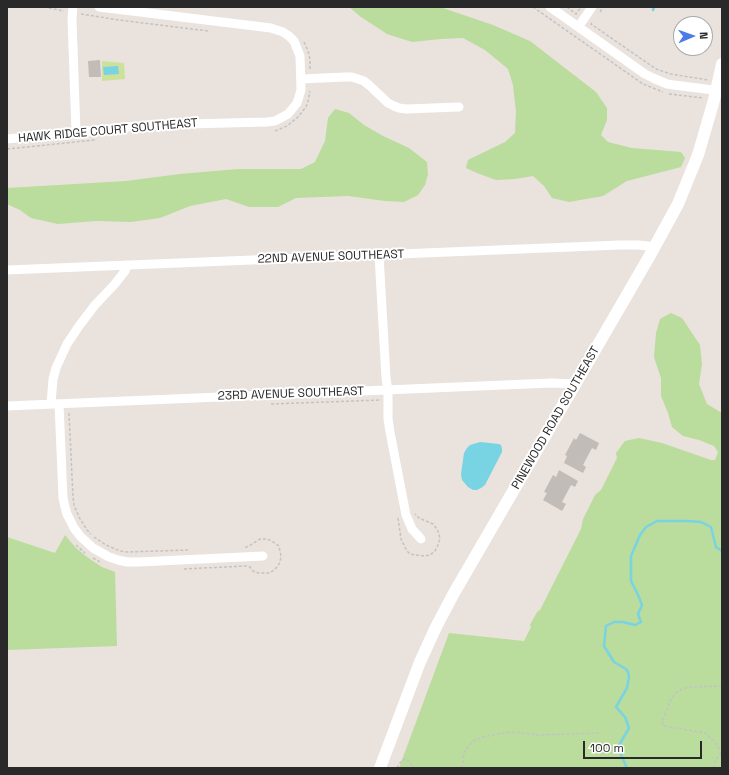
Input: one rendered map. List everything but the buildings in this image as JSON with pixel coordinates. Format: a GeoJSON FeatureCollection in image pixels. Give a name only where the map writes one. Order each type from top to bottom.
{"type":"FeatureCollection","features":[{"type":"Feature","properties":{"kind":"street","name":"HAWK RIDGE COURT SOUTHEAST"},"geometry":{"type":"LineString","coordinates":[[7,139],[169,124],[267,122],[275,121],[288,114],[298,103],[301,90],[300,56],[294,42],[289,36],[277,30],[271,28],[99,7]]}},
{"type":"Feature","properties":{"kind":"street"},"geometry":{"type":"LineString","coordinates":[[550,7],[653,78],[667,84],[719,91]]}},
{"type":"Feature","properties":{"kind":"street"},"geometry":{"type":"LineString","coordinates":[[579,26],[592,7]]}},
{"type":"Feature","properties":{"kind":"street"},"geometry":{"type":"LineString","coordinates":[[73,10],[72,19],[76,132]]}},
{"type":"Feature","properties":{"kind":"street","name":"PINEWOOD ROAD SOUTHEAST"},"geometry":{"type":"LineString","coordinates":[[380,768],[420,662],[451,598],[655,247],[678,204],[691,172],[719,91],[722,64]]}},
{"type":"Feature","properties":{"kind":"street"},"geometry":{"type":"LineString","coordinates":[[301,78],[352,77],[364,81],[388,103],[399,108],[459,107]]}},
{"type":"Feature","properties":{"kind":"street","name":"22ND AVENUE SOUTHEAST"},"geometry":{"type":"LineString","coordinates":[[7,270],[620,245],[655,247]]}},
{"type":"Feature","properties":{"kind":"street"},"geometry":{"type":"LineString","coordinates":[[380,255],[388,391],[388,419],[406,515],[412,529],[421,539]]}},
{"type":"Feature","properties":{"kind":"street"},"geometry":{"type":"LineString","coordinates":[[127,265],[125,271],[95,305],[67,344],[56,368],[53,379],[63,498],[69,518],[74,528],[86,543],[109,557],[127,562],[263,556]]}},
{"type":"Feature","properties":{"kind":"street","name":"23RD AVENUE SOUTHEAST"},"geometry":{"type":"LineString","coordinates":[[7,406],[559,383],[575,384]]}},
{"type":"Feature","properties":{"kind":"path"},"geometry":{"type":"LineString","coordinates":[[44,7],[73,10],[119,20],[208,30]]}},
{"type":"Feature","properties":{"kind":"path"},"geometry":{"type":"LineString","coordinates":[[567,7],[576,14],[581,7]]}},
{"type":"Feature","properties":{"kind":"path"},"geometry":{"type":"LineString","coordinates":[[591,24],[656,70],[708,80]]}},
{"type":"Feature","properties":{"kind":"path"},"geometry":{"type":"LineString","coordinates":[[7,149],[95,140]]}},
{"type":"Feature","properties":{"kind":"path"},"geometry":{"type":"LineString","coordinates":[[271,404],[380,400]]}},
{"type":"Feature","properties":{"kind":"path"},"geometry":{"type":"LineString","coordinates":[[69,411],[73,497],[76,511],[87,530],[106,545],[120,551],[138,552],[191,550]]}},
{"type":"Feature","properties":{"kind":"path"},"geometry":{"type":"LineString","coordinates":[[184,569],[245,566],[250,567],[253,571],[258,573],[270,573],[280,562],[281,556],[279,546],[270,540],[260,540],[244,548]]}},
{"type":"Feature","properties":{"kind":"path"},"geometry":{"type":"LineString","coordinates":[[73,542],[88,555],[106,566]]}},
{"type":"Feature","properties":{"kind":"path"},"geometry":{"type":"LineString","coordinates":[[715,768],[715,761],[722,754],[710,736],[705,733],[669,728],[664,726],[662,722],[671,699],[682,689],[690,687],[722,686]]}},
{"type":"Feature","properties":{"kind":"path"},"geometry":{"type":"LineString","coordinates":[[462,768],[464,753],[468,747],[473,741],[483,737],[515,732],[538,734],[599,733]]}},
{"type":"Feature","properties":{"kind":"path"},"geometry":{"type":"LineString","coordinates":[[397,768],[402,760],[406,759],[414,768]]}},
{"type":"Feature","properties":{"kind":"green space"},"geometry":{"type":"Polygon","coordinates":[[[349,7],[440,7],[493,25],[530,41],[596,92],[607,108],[607,120],[601,135],[608,142],[632,148],[681,152],[685,158],[681,167],[627,181],[603,196],[569,202],[552,198],[544,186],[533,176],[496,180],[466,168],[468,160],[505,142],[515,133],[516,112],[513,85],[508,69],[485,50],[463,38],[412,42],[387,34],[361,17],[349,7]]]}},
{"type":"Feature","properties":{"kind":"green space"},"geometry":{"type":"Polygon","coordinates":[[[102,61],[124,63],[125,79],[102,81],[102,61]]]}},
{"type":"Feature","properties":{"kind":"green space"},"geometry":{"type":"Polygon","coordinates":[[[335,109],[349,113],[364,125],[409,148],[427,162],[428,174],[425,185],[418,195],[404,202],[348,196],[296,198],[278,207],[249,207],[226,199],[190,206],[160,218],[131,222],[96,221],[58,224],[31,218],[20,210],[7,204],[7,188],[126,181],[180,174],[238,169],[301,169],[315,162],[325,141],[328,118],[335,109]]]}},
{"type":"Feature","properties":{"kind":"green space"},"geometry":{"type":"Polygon","coordinates":[[[671,313],[682,318],[700,345],[702,364],[699,384],[707,404],[722,413],[722,768],[399,768],[449,633],[524,641],[531,627],[530,625],[537,612],[540,610],[581,529],[583,519],[595,495],[601,490],[617,458],[616,453],[625,441],[639,438],[662,443],[711,460],[715,460],[718,452],[714,446],[683,436],[672,427],[661,396],[661,378],[654,357],[656,333],[660,319],[671,313]]]}},
{"type":"Feature","properties":{"kind":"green space"},"geometry":{"type":"Polygon","coordinates":[[[65,535],[76,548],[87,557],[102,567],[115,572],[117,646],[7,650],[7,537],[55,553],[65,535]]]}},
{"type":"Feature","properties":{"kind":"water"},"geometry":{"type":"Polygon","coordinates":[[[118,66],[119,74],[104,75],[103,67],[118,66]]]}},
{"type":"Feature","properties":{"kind":"water"},"geometry":{"type":"Polygon","coordinates":[[[480,442],[499,444],[501,445],[502,452],[485,485],[477,490],[473,490],[462,480],[461,474],[464,453],[470,445],[480,442]]]}},
{"type":"Feature","properties":{"kind":"waterway"},"geometry":{"type":"LineString","coordinates":[[627,768],[618,747],[629,728],[625,717],[616,707],[627,688],[629,677],[626,669],[614,662],[604,646],[606,626],[614,622],[623,622],[635,625],[641,622],[638,614],[642,605],[631,581],[631,556],[640,535],[646,527],[657,521],[701,522],[711,527],[716,547],[722,551]]}}]}
